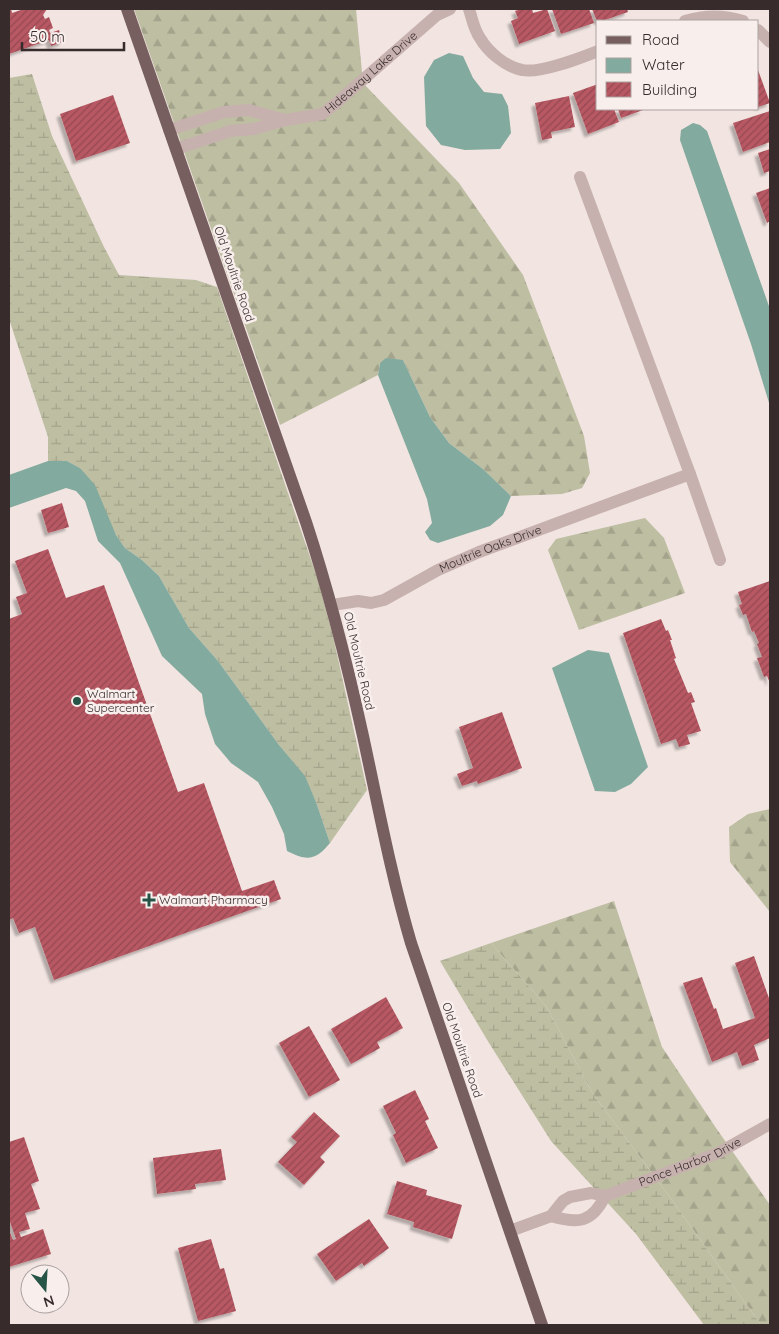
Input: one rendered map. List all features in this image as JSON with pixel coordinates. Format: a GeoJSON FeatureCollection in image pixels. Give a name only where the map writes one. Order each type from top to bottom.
{"type":"FeatureCollection","features":[{"type":"Feature","properties":{"kind":"main road","name":"Old Moultrie Road"},"geometry":{"type":"LineString","coordinates":[[127,9],[303,513],[332,605],[363,735],[396,893],[410,943],[542,1325]]}},
{"type":"Feature","properties":{"kind":"street","name":"Hideaway Lake Drive"},"geometry":{"type":"LineString","coordinates":[[176,149],[230,131],[254,129],[285,120],[322,114],[437,15],[450,9]]}},
{"type":"Feature","properties":{"kind":"street"},"geometry":{"type":"LineString","coordinates":[[469,9],[479,38],[494,55],[508,65],[523,71],[553,67],[596,53]]}},
{"type":"Feature","properties":{"kind":"street"},"geometry":{"type":"LineString","coordinates":[[690,20],[711,16],[730,17],[740,20]]}},
{"type":"Feature","properties":{"kind":"street"},"geometry":{"type":"LineString","coordinates":[[759,31],[770,42]]}},
{"type":"Feature","properties":{"kind":"street","name":"Hideaway Lake Drive"},"geometry":{"type":"LineString","coordinates":[[169,130],[224,112],[249,110],[285,120]]}},
{"type":"Feature","properties":{"kind":"street"},"geometry":{"type":"LineString","coordinates":[[580,177],[720,560]]}},
{"type":"Feature","properties":{"kind":"street","name":"Moultrie Oaks Drive"},"geometry":{"type":"LineString","coordinates":[[332,605],[358,601],[371,603],[384,600],[458,561],[690,474]]}},
{"type":"Feature","properties":{"kind":"street","name":"Ponce Harbor Drive"},"geometry":{"type":"LineString","coordinates":[[510,1231],[551,1216],[563,1201],[570,1197],[591,1193],[605,1196],[718,1154],[770,1124]]}},
{"type":"Feature","properties":{"kind":"street"},"geometry":{"type":"LineString","coordinates":[[551,1216],[575,1221],[583,1220],[599,1210],[605,1196]]}},
{"type":"Feature","properties":{"kind":"green space"},"geometry":{"type":"Polygon","coordinates":[[[134,9],[356,9],[363,83],[459,183],[523,275],[584,436],[590,473],[582,488],[562,494],[511,496],[483,469],[449,443],[430,417],[403,360],[380,363],[378,375],[280,425],[134,9]]]}},
{"type":"Feature","properties":{"kind":"green space"},"geometry":{"type":"Polygon","coordinates":[[[32,74],[52,136],[119,275],[196,280],[217,287],[318,580],[333,636],[367,790],[330,843],[316,802],[304,776],[218,661],[189,628],[159,576],[142,560],[125,548],[80,468],[67,461],[48,461],[48,437],[9,319],[9,78],[32,74]]]}},
{"type":"Feature","properties":{"kind":"green space"},"geometry":{"type":"Polygon","coordinates":[[[645,518],[664,538],[685,593],[579,630],[548,550],[556,539],[645,518]]]}},
{"type":"Feature","properties":{"kind":"green space"},"geometry":{"type":"Polygon","coordinates":[[[770,809],[770,912],[730,862],[729,827],[748,814],[770,809]]]}},
{"type":"Feature","properties":{"kind":"green space"},"geometry":{"type":"Polygon","coordinates":[[[614,901],[662,1047],[770,1205],[770,1325],[761,1325],[593,1094],[546,1006],[491,943],[614,901]]]}},
{"type":"Feature","properties":{"kind":"green space"},"geometry":{"type":"Polygon","coordinates":[[[491,943],[546,1006],[593,1094],[761,1325],[704,1325],[636,1234],[551,1141],[440,961],[491,943]]]}},
{"type":"Feature","properties":{"kind":"water"},"geometry":{"type":"Polygon","coordinates":[[[449,53],[463,56],[473,78],[484,92],[502,94],[508,106],[511,133],[500,149],[465,150],[441,145],[426,126],[424,77],[434,60],[449,53]]]}},
{"type":"Feature","properties":{"kind":"water"},"geometry":{"type":"Polygon","coordinates":[[[693,123],[700,125],[707,131],[770,309],[770,406],[751,344],[680,140],[681,130],[693,123]]]}},
{"type":"Feature","properties":{"kind":"water"},"geometry":{"type":"Polygon","coordinates":[[[386,358],[403,360],[430,417],[449,443],[483,469],[511,496],[503,515],[490,526],[438,543],[430,540],[425,532],[432,523],[427,499],[378,375],[380,363],[386,358]]]}},
{"type":"Feature","properties":{"kind":"water"},"geometry":{"type":"Polygon","coordinates":[[[48,461],[67,461],[80,468],[95,485],[116,535],[125,548],[142,560],[159,576],[189,628],[218,661],[279,745],[305,776],[330,843],[320,853],[305,858],[287,851],[284,834],[258,782],[231,763],[215,744],[205,714],[202,694],[162,656],[120,563],[98,541],[85,501],[76,491],[66,488],[9,508],[9,475],[48,461]]]}},
{"type":"Feature","properties":{"kind":"water"},"geometry":{"type":"Polygon","coordinates":[[[588,650],[609,653],[648,767],[631,784],[615,792],[595,791],[552,668],[588,650]]]}},
{"type":"Feature","properties":{"kind":"building"},"geometry":{"type":"Polygon","coordinates":[[[9,9],[11,9],[12,13],[24,9],[47,9],[43,15],[45,19],[49,17],[53,28],[49,30],[50,33],[59,30],[63,42],[51,46],[49,40],[9,54],[9,9]]]}},
{"type":"Feature","properties":{"kind":"building"},"geometry":{"type":"Polygon","coordinates":[[[532,9],[533,13],[547,9],[555,31],[519,44],[511,21],[518,18],[515,11],[532,9]]]}},
{"type":"Feature","properties":{"kind":"building"},"geometry":{"type":"Polygon","coordinates":[[[552,9],[589,9],[594,23],[561,34],[552,9]]]}},
{"type":"Feature","properties":{"kind":"building"},"geometry":{"type":"Polygon","coordinates":[[[592,9],[627,9],[628,12],[605,20],[597,20],[592,9]]]}},
{"type":"Feature","properties":{"kind":"building"},"geometry":{"type":"Polygon","coordinates":[[[759,73],[770,103],[759,107],[759,73]]]}},
{"type":"Feature","properties":{"kind":"building"},"geometry":{"type":"Polygon","coordinates":[[[596,85],[596,110],[614,110],[619,122],[588,134],[573,93],[596,85]]]}},
{"type":"Feature","properties":{"kind":"building"},"geometry":{"type":"Polygon","coordinates":[[[113,95],[130,143],[76,161],[60,114],[113,95]]]}},
{"type":"Feature","properties":{"kind":"building"},"geometry":{"type":"Polygon","coordinates":[[[569,96],[575,127],[551,132],[552,138],[542,140],[535,103],[569,96]]]}},
{"type":"Feature","properties":{"kind":"building"},"geometry":{"type":"Polygon","coordinates":[[[618,110],[643,110],[621,118],[618,110]]]}},
{"type":"Feature","properties":{"kind":"building"},"geometry":{"type":"Polygon","coordinates":[[[770,111],[770,142],[743,152],[733,123],[770,111]]]}},
{"type":"Feature","properties":{"kind":"building"},"geometry":{"type":"Polygon","coordinates":[[[770,149],[770,171],[764,173],[758,153],[770,149]]]}},
{"type":"Feature","properties":{"kind":"building"},"geometry":{"type":"Polygon","coordinates":[[[770,188],[770,221],[767,223],[756,193],[770,188]]]}},
{"type":"Feature","properties":{"kind":"building"},"geometry":{"type":"Polygon","coordinates":[[[62,503],[69,527],[48,533],[41,510],[62,503]]]}},
{"type":"Feature","properties":{"kind":"building","name":"Walmart Supercenter"},"geometry":{"type":"Polygon","coordinates":[[[48,549],[66,598],[104,585],[178,792],[204,783],[242,891],[274,880],[281,899],[54,980],[35,927],[19,933],[13,918],[9,920],[9,619],[22,614],[16,597],[27,593],[15,561],[48,549]]]}},
{"type":"Feature","properties":{"kind":"building"},"geometry":{"type":"Polygon","coordinates":[[[770,581],[770,683],[767,676],[764,677],[757,658],[762,657],[757,644],[759,643],[754,631],[752,632],[746,614],[743,615],[739,605],[742,604],[738,592],[770,581]]]}},
{"type":"Feature","properties":{"kind":"building"},"geometry":{"type":"Polygon","coordinates":[[[661,619],[672,640],[670,640],[676,658],[674,659],[688,693],[691,692],[695,702],[691,703],[701,731],[687,735],[690,744],[679,747],[676,739],[661,744],[623,633],[661,619]]]}},
{"type":"Feature","properties":{"kind":"building"},"geometry":{"type":"Polygon","coordinates":[[[502,712],[522,768],[478,784],[477,781],[462,786],[457,774],[473,768],[459,727],[502,712]]]}},
{"type":"Feature","properties":{"kind":"building"},"geometry":{"type":"Polygon","coordinates":[[[754,956],[770,1001],[770,1038],[754,1045],[759,1060],[742,1066],[737,1052],[712,1062],[683,983],[702,977],[723,1029],[755,1018],[735,963],[754,956]]]}},
{"type":"Feature","properties":{"kind":"building"},"geometry":{"type":"Polygon","coordinates":[[[386,997],[403,1028],[377,1042],[380,1048],[351,1064],[331,1029],[386,997]]]}},
{"type":"Feature","properties":{"kind":"building"},"geometry":{"type":"Polygon","coordinates":[[[309,1026],[340,1080],[309,1097],[279,1043],[309,1026]]]}},
{"type":"Feature","properties":{"kind":"building"},"geometry":{"type":"Polygon","coordinates":[[[415,1090],[429,1119],[425,1121],[438,1148],[406,1163],[393,1135],[396,1133],[383,1106],[415,1090]]]}},
{"type":"Feature","properties":{"kind":"building"},"geometry":{"type":"Polygon","coordinates":[[[314,1112],[340,1136],[320,1157],[325,1162],[304,1185],[278,1162],[297,1142],[291,1137],[314,1112]]]}},
{"type":"Feature","properties":{"kind":"building"},"geometry":{"type":"Polygon","coordinates":[[[24,1137],[39,1181],[31,1184],[40,1209],[25,1213],[30,1229],[19,1232],[21,1237],[43,1229],[51,1254],[9,1267],[9,1230],[13,1240],[16,1239],[9,1219],[9,1142],[24,1137]]]}},
{"type":"Feature","properties":{"kind":"building"},"geometry":{"type":"Polygon","coordinates":[[[221,1149],[226,1180],[195,1184],[196,1189],[157,1194],[153,1158],[221,1149]]]}},
{"type":"Feature","properties":{"kind":"building"},"geometry":{"type":"Polygon","coordinates":[[[397,1181],[427,1190],[426,1195],[462,1205],[452,1239],[413,1227],[414,1222],[387,1214],[397,1181]]]}},
{"type":"Feature","properties":{"kind":"building"},"geometry":{"type":"Polygon","coordinates":[[[369,1219],[389,1248],[364,1266],[362,1263],[336,1281],[317,1254],[369,1219]]]}},
{"type":"Feature","properties":{"kind":"building"},"geometry":{"type":"Polygon","coordinates":[[[211,1239],[220,1269],[224,1268],[236,1311],[198,1321],[178,1248],[211,1239]]]}},
{"type":"Feature","properties":{"kind":"place","name":"Walmart Supercenter"},"geometry":{"type":"Point","coordinates":[77,701]}},
{"type":"Feature","properties":{"kind":"place","name":"Walmart Pharmacy"},"geometry":{"type":"Point","coordinates":[149,900]}}]}
